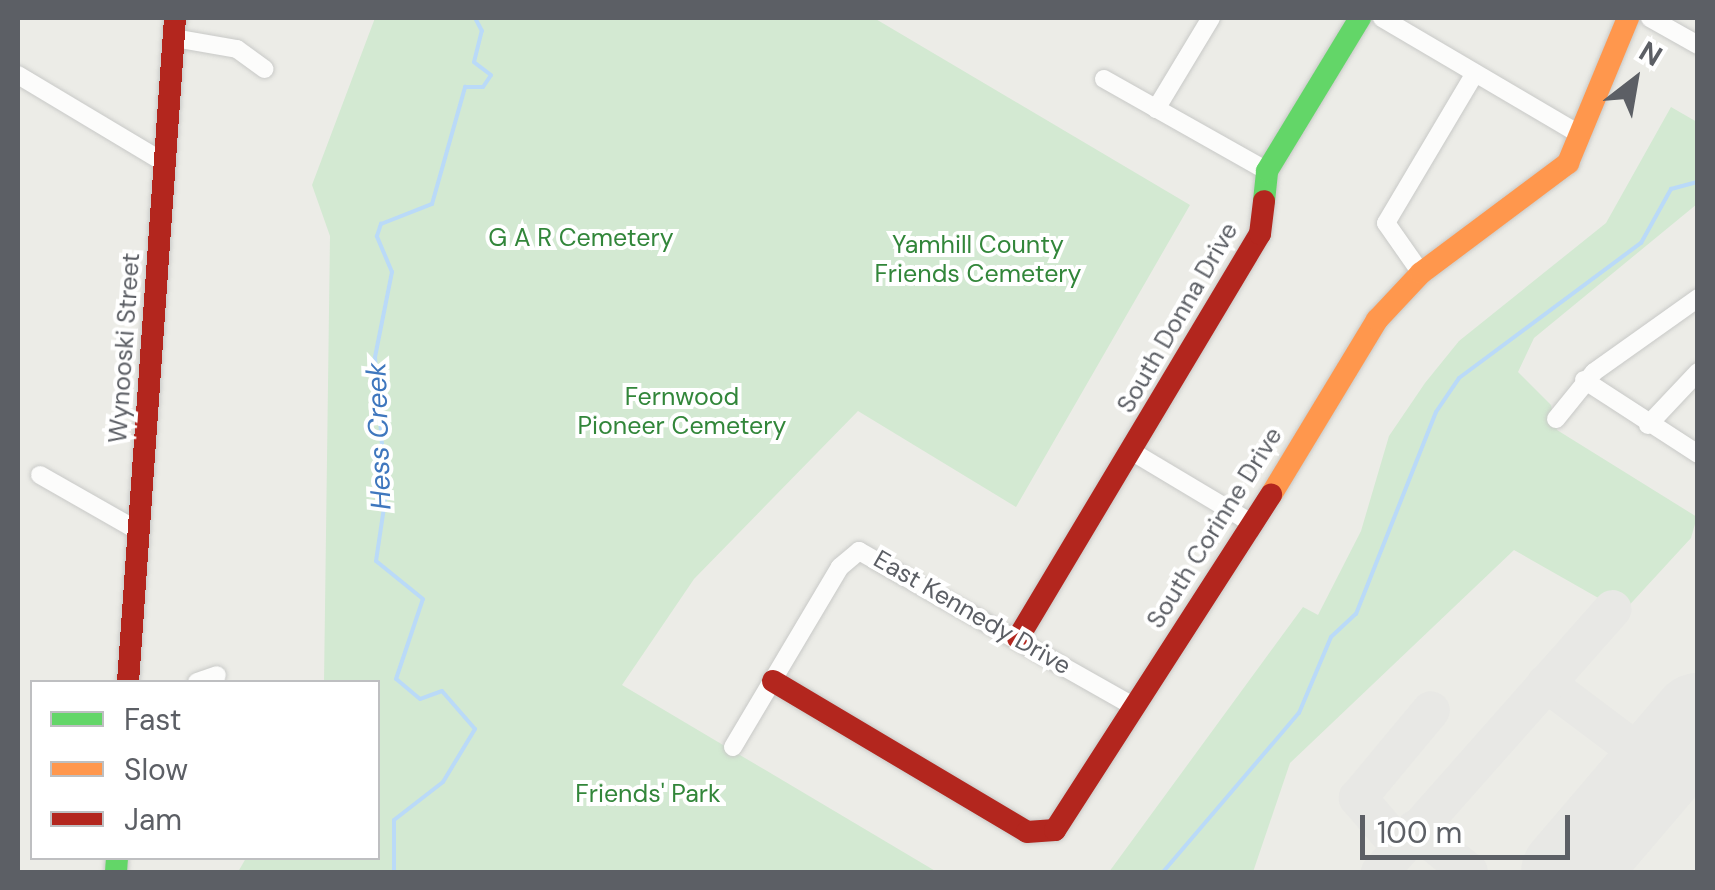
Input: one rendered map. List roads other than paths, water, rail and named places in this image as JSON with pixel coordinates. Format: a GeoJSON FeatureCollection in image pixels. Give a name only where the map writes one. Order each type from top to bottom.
{"type":"FeatureCollection","features":[{"type":"Feature","properties":{"kind":"street"},"geometry":{"type":"LineString","coordinates":[[1156,109],[1211,18]]}},
{"type":"Feature","properties":{"kind":"street","name":"South Donna Drive"},"geometry":{"type":"LineString","coordinates":[[1018,638],[1260,234],[1267,170],[1360,18]]}},
{"type":"Feature","properties":{"kind":"street"},"geometry":{"type":"LineString","coordinates":[[1382,18],[1581,135]]}},
{"type":"Feature","properties":{"kind":"street","name":"South Corinne Drive"},"geometry":{"type":"LineString","coordinates":[[772,681],[1038,836],[1060,823],[1131,705],[1253,524],[1366,334],[1421,273],[1552,180],[1581,135],[1628,18]]}},
{"type":"Feature","properties":{"kind":"street"},"geometry":{"type":"LineString","coordinates":[[1650,18],[1698,46]]}},
{"type":"Feature","properties":{"kind":"street"},"geometry":{"type":"LineString","coordinates":[[174,28],[238,49],[265,68]]}},
{"type":"Feature","properties":{"kind":"street","name":"Wynooski Street"},"geometry":{"type":"LineString","coordinates":[[128,680],[174,28]]}},
{"type":"Feature","properties":{"kind":"street"},"geometry":{"type":"LineString","coordinates":[[1421,273],[1386,223],[1475,73]]}},
{"type":"Feature","properties":{"kind":"street"},"geometry":{"type":"LineString","coordinates":[[18,75],[165,164]]}},
{"type":"Feature","properties":{"kind":"street"},"geometry":{"type":"LineString","coordinates":[[1104,78],[1267,170]]}},
{"type":"Feature","properties":{"kind":"street"},"geometry":{"type":"LineString","coordinates":[[1556,420],[1584,380],[1698,298]]}},
{"type":"Feature","properties":{"kind":"street"},"geometry":{"type":"LineString","coordinates":[[1648,425],[1698,372]]}},
{"type":"Feature","properties":{"kind":"street"},"geometry":{"type":"LineString","coordinates":[[1584,380],[1698,454]]}},
{"type":"Feature","properties":{"kind":"street"},"geometry":{"type":"LineString","coordinates":[[1131,450],[1253,524]]}},
{"type":"Feature","properties":{"kind":"street"},"geometry":{"type":"LineString","coordinates":[[40,475],[140,532]]}},
{"type":"Feature","properties":{"kind":"street","name":"East Kennedy Drive"},"geometry":{"type":"LineString","coordinates":[[733,747],[840,567],[859,551],[1131,705]]}},
{"type":"Feature","properties":{"kind":"street"},"geometry":{"type":"LineString","coordinates":[[203,680],[218,675]]}},
{"type":"Feature","properties":{"kind":"waterway","name":"Hess Creek"},"geometry":{"type":"LineString","coordinates":[[394,872],[394,820],[443,782],[475,729],[442,691],[420,699],[396,679],[423,599],[376,561],[386,494],[375,357],[392,272],[377,236],[381,224],[432,204],[465,87],[483,87],[491,75],[474,62],[482,31],[475,18]]}},
{"type":"Feature","properties":{"kind":"waterway"},"geometry":{"type":"LineString","coordinates":[[1163,872],[1299,713],[1331,637],[1356,614],[1436,412],[1459,378],[1641,243],[1671,189],[1698,182]]}},
{"type":"Feature","properties":{"kind":"park label","name":"G A R Cemetery"},"geometry":{"type":"Point","coordinates":[581,238]}},
{"type":"Feature","properties":{"kind":"park label","name":"Yamhill County Friends Cemetery"},"geometry":{"type":"Point","coordinates":[978,260]}},
{"type":"Feature","properties":{"kind":"park label","name":"Fernwood Pioneer Cemetery"},"geometry":{"type":"Point","coordinates":[682,412]}},
{"type":"Feature","properties":{"kind":"park label","name":"Friends' Park"},"geometry":{"type":"Point","coordinates":[648,794]}}]}
